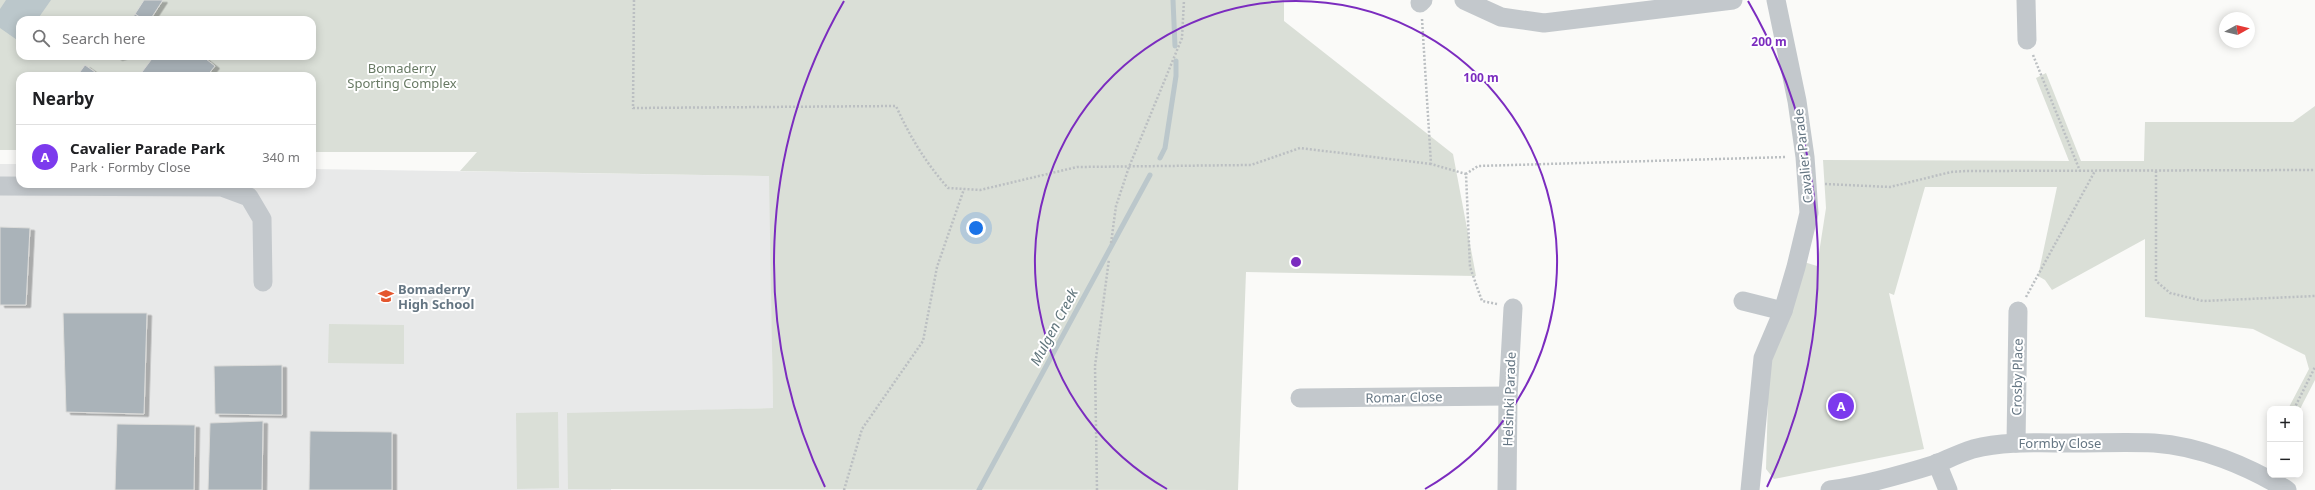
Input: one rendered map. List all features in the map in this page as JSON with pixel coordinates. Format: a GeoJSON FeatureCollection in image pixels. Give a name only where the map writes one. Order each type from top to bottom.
{"type":"FeatureCollection","features":[{"type":"Feature","properties":{"kind":"street"},"geometry":{"type":"LineString","coordinates":[[1464,0],[1501,17],[1544,23],[1733,0]]}},
{"type":"Feature","properties":{"kind":"street","name":"Cavalier Parade"},"geometry":{"type":"LineString","coordinates":[[1750,490],[1763,358],[1783,311],[1796,267],[1808,213],[1805,157],[1797,101],[1776,0]]}},
{"type":"Feature","properties":{"kind":"street"},"geometry":{"type":"LineString","coordinates":[[2026,0],[2027,40]]}},
{"type":"Feature","properties":{"kind":"street"},"geometry":{"type":"LineString","coordinates":[[0,186],[16,186]]}},
{"type":"Feature","properties":{"kind":"street"},"geometry":{"type":"LineString","coordinates":[[225,188],[249,197],[262,219],[263,282]]}},
{"type":"Feature","properties":{"kind":"street"},"geometry":{"type":"LineString","coordinates":[[1742,301],[1783,311]]}},
{"type":"Feature","properties":{"kind":"street","name":"Helsinki Parade"},"geometry":{"type":"LineString","coordinates":[[1507,490],[1508,396],[1513,308]]}},
{"type":"Feature","properties":{"kind":"street","name":"Crosby Place"},"geometry":{"type":"LineString","coordinates":[[2016,443],[2018,311]]}},
{"type":"Feature","properties":{"kind":"street","name":"Romar Close"},"geometry":{"type":"LineString","coordinates":[[1300,398],[1508,396]]}},
{"type":"Feature","properties":{"kind":"street","name":"Formby Close"},"geometry":{"type":"LineString","coordinates":[[1830,490],[1882,480],[1937,463],[1971,450],[2016,443],[2155,443],[2205,453],[2236,464],[2269,479],[2287,490]]}},
{"type":"Feature","properties":{"kind":"street"},"geometry":{"type":"LineString","coordinates":[[1937,463],[1948,490]]}},
{"type":"Feature","properties":{"kind":"path"},"geometry":{"type":"LineString","coordinates":[[634,0],[633,108],[896,106],[908,133],[929,167],[948,188],[980,190],[1077,168],[1251,165],[1300,148],[1431,164],[1466,174],[1478,166],[1749,157],[1805,157]]}},
{"type":"Feature","properties":{"kind":"path"},"geometry":{"type":"LineString","coordinates":[[1111,243],[1116,206],[1128,167],[1182,38],[1184,0]]}},
{"type":"Feature","properties":{"kind":"path"},"geometry":{"type":"LineString","coordinates":[[1422,1],[1431,164]]}},
{"type":"Feature","properties":{"kind":"path"},"geometry":{"type":"LineString","coordinates":[[2027,40],[2080,171]]}},
{"type":"Feature","properties":{"kind":"path"},"geometry":{"type":"LineString","coordinates":[[1807,184],[1890,187],[1951,172],[1966,171],[2315,170]]}},
{"type":"Feature","properties":{"kind":"path"},"geometry":{"type":"LineString","coordinates":[[2018,311],[2096,171]]}},
{"type":"Feature","properties":{"kind":"path"},"geometry":{"type":"LineString","coordinates":[[2156,171],[2156,281],[2170,293],[2203,301],[2315,296]]}},
{"type":"Feature","properties":{"kind":"path"},"geometry":{"type":"LineString","coordinates":[[1466,174],[1470,267],[1475,284],[1482,301],[1513,308]]}},
{"type":"Feature","properties":{"kind":"path"},"geometry":{"type":"LineString","coordinates":[[844,490],[862,428],[923,341],[937,267],[964,189]]}},
{"type":"Feature","properties":{"kind":"path"},"geometry":{"type":"LineString","coordinates":[[1097,490],[1095,366],[1109,259]]}},
{"type":"Feature","properties":{"kind":"path"},"geometry":{"type":"LineString","coordinates":[[2296,406],[2315,367]]}},
{"type":"Feature","properties":{"kind":"shaded area"},"geometry":{"type":"Polygon","coordinates":[[[6,0],[51,0],[40,16],[16,16],[16,39],[0,28],[0,9],[6,0]]]}},
{"type":"Feature","properties":{"kind":"shaded area","name":"Bomaderry High School"},"geometry":{"type":"Polygon","coordinates":[[[0,164],[16,164],[16,188],[316,188],[316,169],[770,176],[773,408],[610,413],[611,490],[0,490],[0,164]]]}},
{"type":"Feature","properties":{"kind":"green space","name":"Bomaderry Sporting Complex"},"geometry":{"type":"Polygon","coordinates":[[[0,0],[1284,0],[1284,21],[1453,154],[1476,276],[1246,272],[1238,490],[568,489],[567,413],[773,408],[769,176],[460,171],[477,152],[316,152],[316,72],[16,72],[16,150],[0,150],[0,0]]]}},
{"type":"Feature","properties":{"kind":"green space"},"geometry":{"type":"Polygon","coordinates":[[[2046,73],[2081,161],[2144,161],[2145,122],[2293,122],[2315,106],[2315,380],[2302,406],[2290,406],[2309,369],[2305,355],[2253,329],[2145,317],[2145,239],[2052,290],[2045,280],[2038,276],[2057,187],[1925,187],[1894,295],[1889,293],[1924,449],[1774,479],[1766,469],[1769,362],[1804,262],[1817,266],[1826,208],[1823,160],[2069,161],[2036,78],[2046,73]]]}},
{"type":"Feature","properties":{"kind":"green space"},"geometry":{"type":"Polygon","coordinates":[[[329,324],[404,325],[404,364],[328,363],[329,324]]]}},
{"type":"Feature","properties":{"kind":"green space"},"geometry":{"type":"Polygon","coordinates":[[[558,412],[559,488],[517,489],[516,413],[558,412]]]}},
{"type":"Feature","properties":{"kind":"building"},"geometry":{"type":"Polygon","coordinates":[[[144,0],[163,0],[153,16],[138,16],[135,14],[144,0]]]}},
{"type":"Feature","properties":{"kind":"building"},"geometry":{"type":"Polygon","coordinates":[[[151,60],[207,60],[215,66],[210,72],[142,72],[151,60]]]}},
{"type":"Feature","properties":{"kind":"building"},"geometry":{"type":"Polygon","coordinates":[[[85,65],[95,72],[80,72],[85,65]]]}},
{"type":"Feature","properties":{"kind":"building"},"geometry":{"type":"Polygon","coordinates":[[[0,227],[30,228],[26,305],[0,305],[0,227]]]}},
{"type":"Feature","properties":{"kind":"building"},"geometry":{"type":"Polygon","coordinates":[[[63,313],[147,313],[144,414],[66,412],[63,313]]]}},
{"type":"Feature","properties":{"kind":"building"},"geometry":{"type":"Polygon","coordinates":[[[282,365],[282,415],[215,414],[214,366],[282,365]]]}},
{"type":"Feature","properties":{"kind":"building"},"geometry":{"type":"Polygon","coordinates":[[[263,421],[262,490],[208,490],[210,423],[263,421]]]}},
{"type":"Feature","properties":{"kind":"building"},"geometry":{"type":"Polygon","coordinates":[[[117,424],[195,425],[194,490],[115,490],[117,424]]]}},
{"type":"Feature","properties":{"kind":"building"},"geometry":{"type":"Polygon","coordinates":[[[310,431],[392,432],[392,490],[309,490],[310,431]]]}},
{"type":"Feature","properties":{"kind":"waterway","name":"Mulgen Creek"},"geometry":{"type":"LineString","coordinates":[[1173,0],[1175,46]]}},
{"type":"Feature","properties":{"kind":"waterway","name":"Mulgen Creek"},"geometry":{"type":"LineString","coordinates":[[1160,158],[1165,148],[1176,76],[1176,61]]}},
{"type":"Feature","properties":{"kind":"waterway","name":"Mulgen Creek"},"geometry":{"type":"LineString","coordinates":[[979,490],[1150,175]]}},
{"type":"Feature","properties":{"kind":"place","name":"Bomaderry High School"},"geometry":{"type":"Point","coordinates":[386,296]}},
{"type":"Feature","properties":{"kind":"place","name":"Cavalier Parade Park"},"geometry":{"type":"Point","coordinates":[1841,406]}}]}
